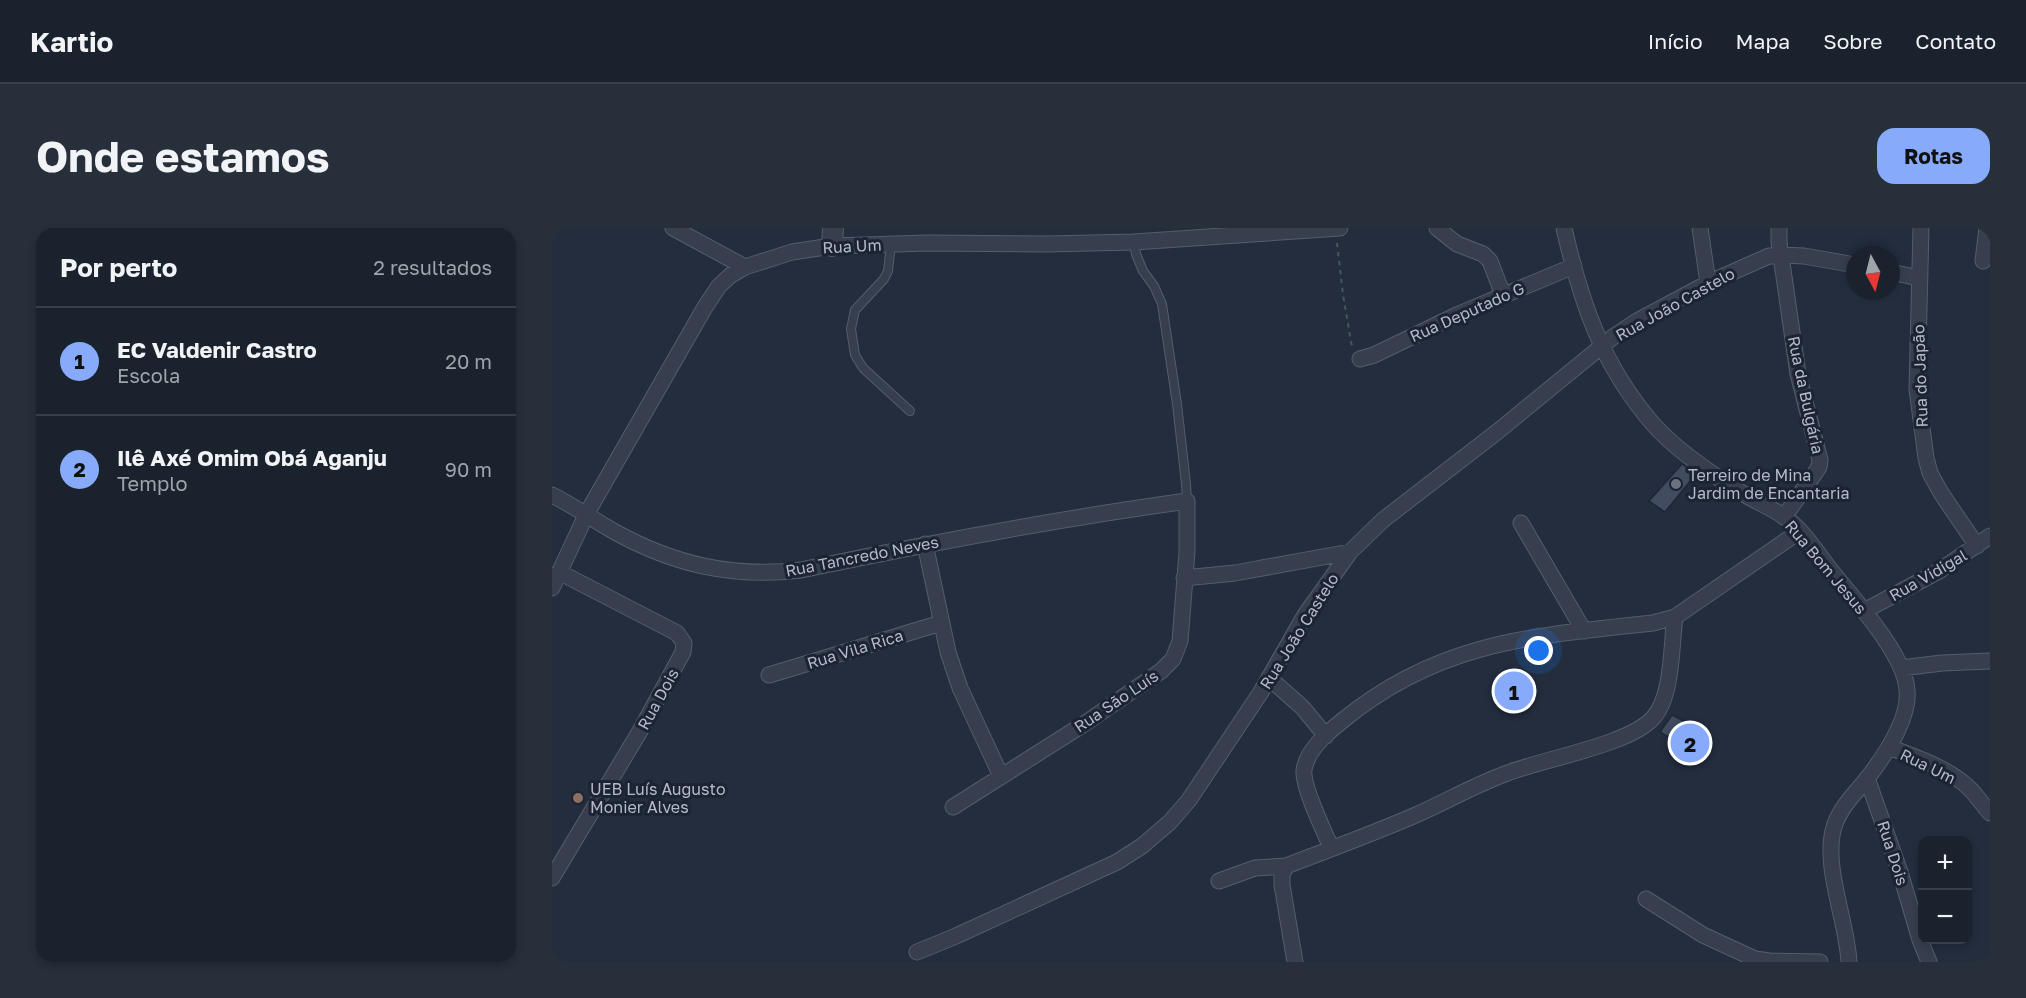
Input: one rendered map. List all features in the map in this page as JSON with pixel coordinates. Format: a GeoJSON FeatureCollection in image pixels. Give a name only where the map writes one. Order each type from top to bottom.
{"type":"FeatureCollection","features":[{"type":"Feature","properties":{"kind":"street"},"geometry":{"type":"LineString","coordinates":[[674,228],[745,267]]}},
{"type":"Feature","properties":{"kind":"street","name":"Rua Um"},"geometry":{"type":"LineString","coordinates":[[552,588],[587,513],[705,307],[719,286],[731,275],[745,267],[833,237],[891,244],[1134,242],[1180,234],[1340,228]]}},
{"type":"Feature","properties":{"kind":"street"},"geometry":{"type":"LineString","coordinates":[[1437,228],[1457,244],[1483,254],[1490,261],[1503,295]]}},
{"type":"Feature","properties":{"kind":"street","name":"Rua Bom Jesus"},"geometry":{"type":"LineString","coordinates":[[1564,228],[1601,347],[1621,384],[1655,426],[1713,474],[1784,517],[1800,531],[1864,611],[1901,668],[1908,692],[1905,709],[1889,747],[1840,812],[1834,824],[1830,856],[1844,922],[1849,962]]}},
{"type":"Feature","properties":{"kind":"street"},"geometry":{"type":"LineString","coordinates":[[1700,228],[1708,284]]}},
{"type":"Feature","properties":{"kind":"street","name":"Rua da Bulgária"},"geometry":{"type":"LineString","coordinates":[[1779,228],[1798,374],[1820,460],[1815,473],[1784,517]]}},
{"type":"Feature","properties":{"kind":"street","name":"Rua do Japão"},"geometry":{"type":"LineString","coordinates":[[1921,228],[1917,389],[1926,458],[1930,473],[1941,493],[1977,546]]}},
{"type":"Feature","properties":{"kind":"street"},"geometry":{"type":"LineString","coordinates":[[1983,261],[1987,228]]}},
{"type":"Feature","properties":{"kind":"street","name":"Rua João Castelo"},"geometry":{"type":"LineString","coordinates":[[916,952],[1117,862],[1142,846],[1170,822],[1189,800],[1269,678],[1305,615],[1350,552],[1383,520],[1497,432],[1601,347],[1637,321],[1755,262],[1781,255],[1804,256],[1846,263]]}},
{"type":"Feature","properties":{"kind":"street","name":"Rua Deputado G"},"geometry":{"type":"LineString","coordinates":[[1360,359],[1374,355],[1459,314],[1574,266]]}},
{"type":"Feature","properties":{"kind":"street"},"geometry":{"type":"LineString","coordinates":[[1900,274],[1919,278]]}},
{"type":"Feature","properties":{"kind":"street","name":"Rua Tancredo Neves"},"geometry":{"type":"LineString","coordinates":[[552,495],[587,513],[614,531],[665,556],[690,564],[743,572],[777,573],[926,544],[1186,501]]}},
{"type":"Feature","properties":{"kind":"street","name":"Rua São Luís"},"geometry":{"type":"LineString","coordinates":[[953,807],[1084,724],[1168,666],[1180,641],[1187,552],[1186,501]]}},
{"type":"Feature","properties":{"kind":"street"},"geometry":{"type":"LineString","coordinates":[[1521,523],[1584,631]]}},
{"type":"Feature","properties":{"kind":"street"},"geometry":{"type":"LineString","coordinates":[[1331,847],[1304,773],[1309,756],[1326,735],[1382,691],[1416,672],[1457,655],[1518,639],[1653,623],[1675,617],[1800,531]]}},
{"type":"Feature","properties":{"kind":"street","name":"Rua Vidigal"},"geometry":{"type":"LineString","coordinates":[[1864,611],[1939,571],[1990,536]]}},
{"type":"Feature","properties":{"kind":"street"},"geometry":{"type":"LineString","coordinates":[[926,544],[948,652],[960,688],[1001,776]]}},
{"type":"Feature","properties":{"kind":"street"},"geometry":{"type":"LineString","coordinates":[[1184,578],[1247,571],[1350,552]]}},
{"type":"Feature","properties":{"kind":"street","name":"Rua Dois"},"geometry":{"type":"LineString","coordinates":[[552,878],[640,731],[683,652],[684,643],[678,633],[559,572]]}},
{"type":"Feature","properties":{"kind":"street"},"geometry":{"type":"LineString","coordinates":[[1220,881],[1264,866],[1286,866],[1388,827],[1502,775],[1601,745],[1633,732],[1648,723],[1659,711],[1665,696],[1675,617]]}},
{"type":"Feature","properties":{"kind":"street","name":"Rua Vila Rica"},"geometry":{"type":"LineString","coordinates":[[769,675],[941,623]]}},
{"type":"Feature","properties":{"kind":"street"},"geometry":{"type":"LineString","coordinates":[[1901,668],[1990,661]]}},
{"type":"Feature","properties":{"kind":"street"},"geometry":{"type":"LineString","coordinates":[[1269,678],[1302,707],[1326,735]]}},
{"type":"Feature","properties":{"kind":"street","name":"Rua Um"},"geometry":{"type":"LineString","coordinates":[[1889,747],[1937,766],[1955,777],[1971,790],[1990,813]]}},
{"type":"Feature","properties":{"kind":"street","name":"Rua Dois"},"geometry":{"type":"LineString","coordinates":[[1867,778],[1929,962]]}},
{"type":"Feature","properties":{"kind":"street"},"geometry":{"type":"LineString","coordinates":[[1286,866],[1283,870],[1282,885],[1295,962]]}},
{"type":"Feature","properties":{"kind":"street"},"geometry":{"type":"LineString","coordinates":[[1646,899],[1703,935],[1755,959],[1770,962],[1820,962]]}},
{"type":"Feature","properties":{"kind":"lane"},"geometry":{"type":"LineString","coordinates":[[1134,242],[1143,271],[1154,286],[1162,304],[1177,404],[1186,501]]}},
{"type":"Feature","properties":{"kind":"lane"},"geometry":{"type":"LineString","coordinates":[[891,244],[888,271],[884,279],[855,310],[850,329],[855,355],[863,368],[910,411]]}},
{"type":"Feature","properties":{"kind":"path"},"geometry":{"type":"LineString","coordinates":[[1335,228],[1350,339],[1354,353],[1360,359]]}},
{"type":"Feature","properties":{"kind":"building","name":"Terreiro de Mina Jardim de Encantaria"},"geometry":{"type":"Polygon","coordinates":[[[1682,464],[1696,474],[1665,512],[1649,501],[1682,464]]]}},
{"type":"Feature","properties":{"kind":"building"},"geometry":{"type":"Polygon","coordinates":[[[1672,715],[1707,733],[1694,753],[1660,732],[1672,715]]]}},
{"type":"Feature","properties":{"kind":"place","name":"Terreiro de Mina Jardim de Encantaria"},"geometry":{"type":"Point","coordinates":[1676,484]}},
{"type":"Feature","properties":{"kind":"place","name":"EC Valdenir Castro"},"geometry":{"type":"Point","coordinates":[1514,691]}},
{"type":"Feature","properties":{"kind":"place","name":"Ilê Axé Omim Obá Aganju"},"geometry":{"type":"Point","coordinates":[1690,743]}},
{"type":"Feature","properties":{"kind":"place","name":"UEB Luís Augusto Monier Alves"},"geometry":{"type":"Point","coordinates":[578,798]}}]}
